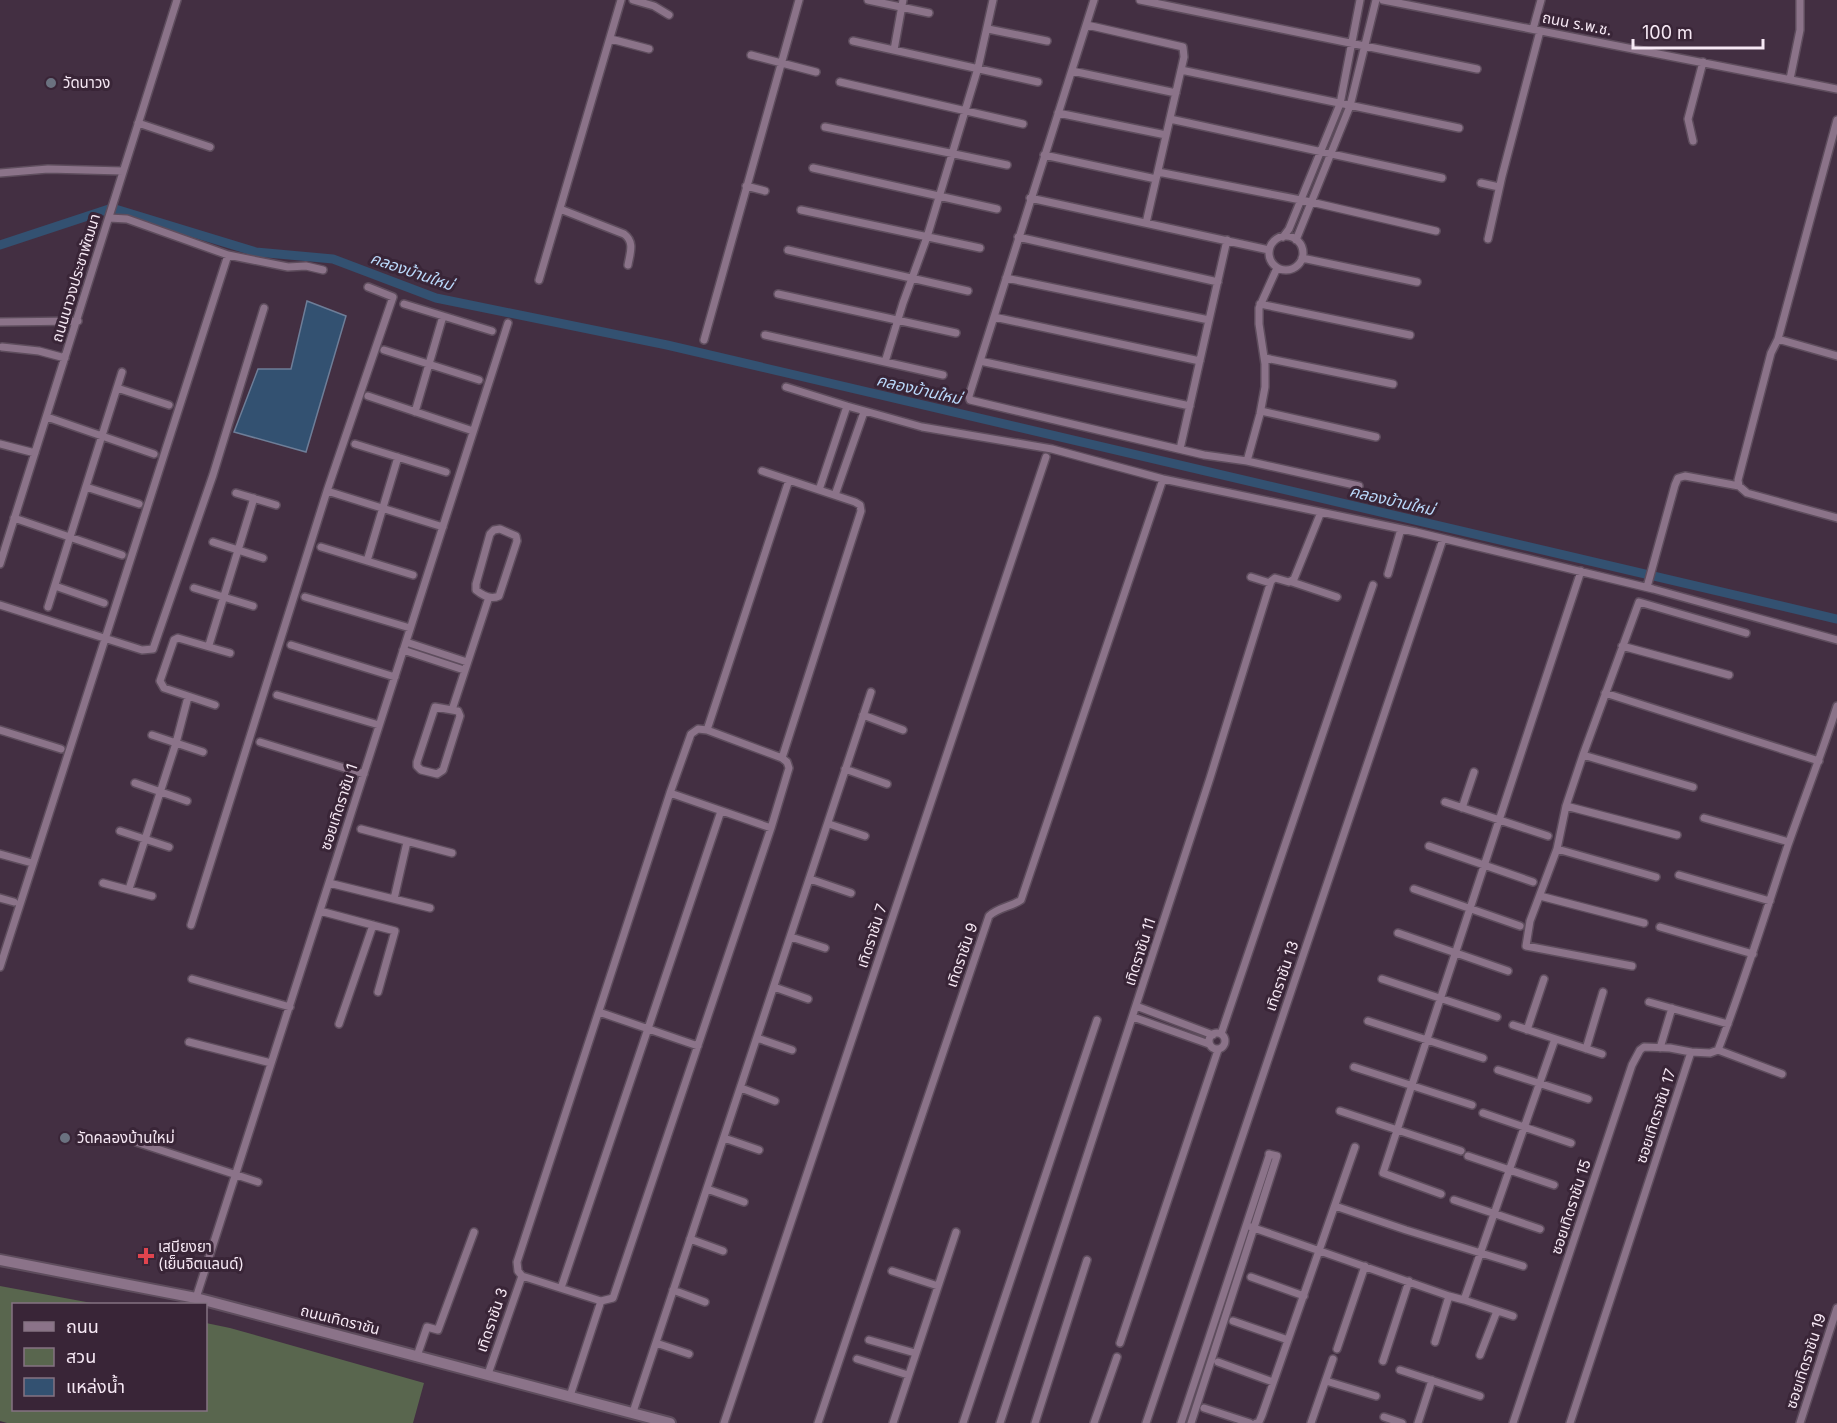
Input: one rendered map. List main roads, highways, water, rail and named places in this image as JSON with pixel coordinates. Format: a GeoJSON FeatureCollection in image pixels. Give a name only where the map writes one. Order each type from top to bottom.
{"type":"FeatureCollection","features":[{"type":"Feature","properties":{"kind":"water"},"geometry":{"type":"Polygon","coordinates":[[[307,301],[346,316],[306,452],[234,432],[258,369],[291,369],[307,301]]]}},
{"type":"Feature","properties":{"kind":"waterway","name":"คลองบ้านใหม่"},"geometry":{"type":"LineString","coordinates":[[0,245],[112,208],[256,252],[333,259],[436,298],[667,345],[1837,619]]}},
{"type":"Feature","properties":{"kind":"place","name":"วัดนาวง"},"geometry":{"type":"Point","coordinates":[51,83]}},
{"type":"Feature","properties":{"kind":"place","name":"วัดคลองบ้านใหม่"},"geometry":{"type":"Point","coordinates":[65,1138]}},
{"type":"Feature","properties":{"kind":"place","name":"เสบียงยา (เย็นจิตแลนด์)"},"geometry":{"type":"Point","coordinates":[146,1256]}}]}
